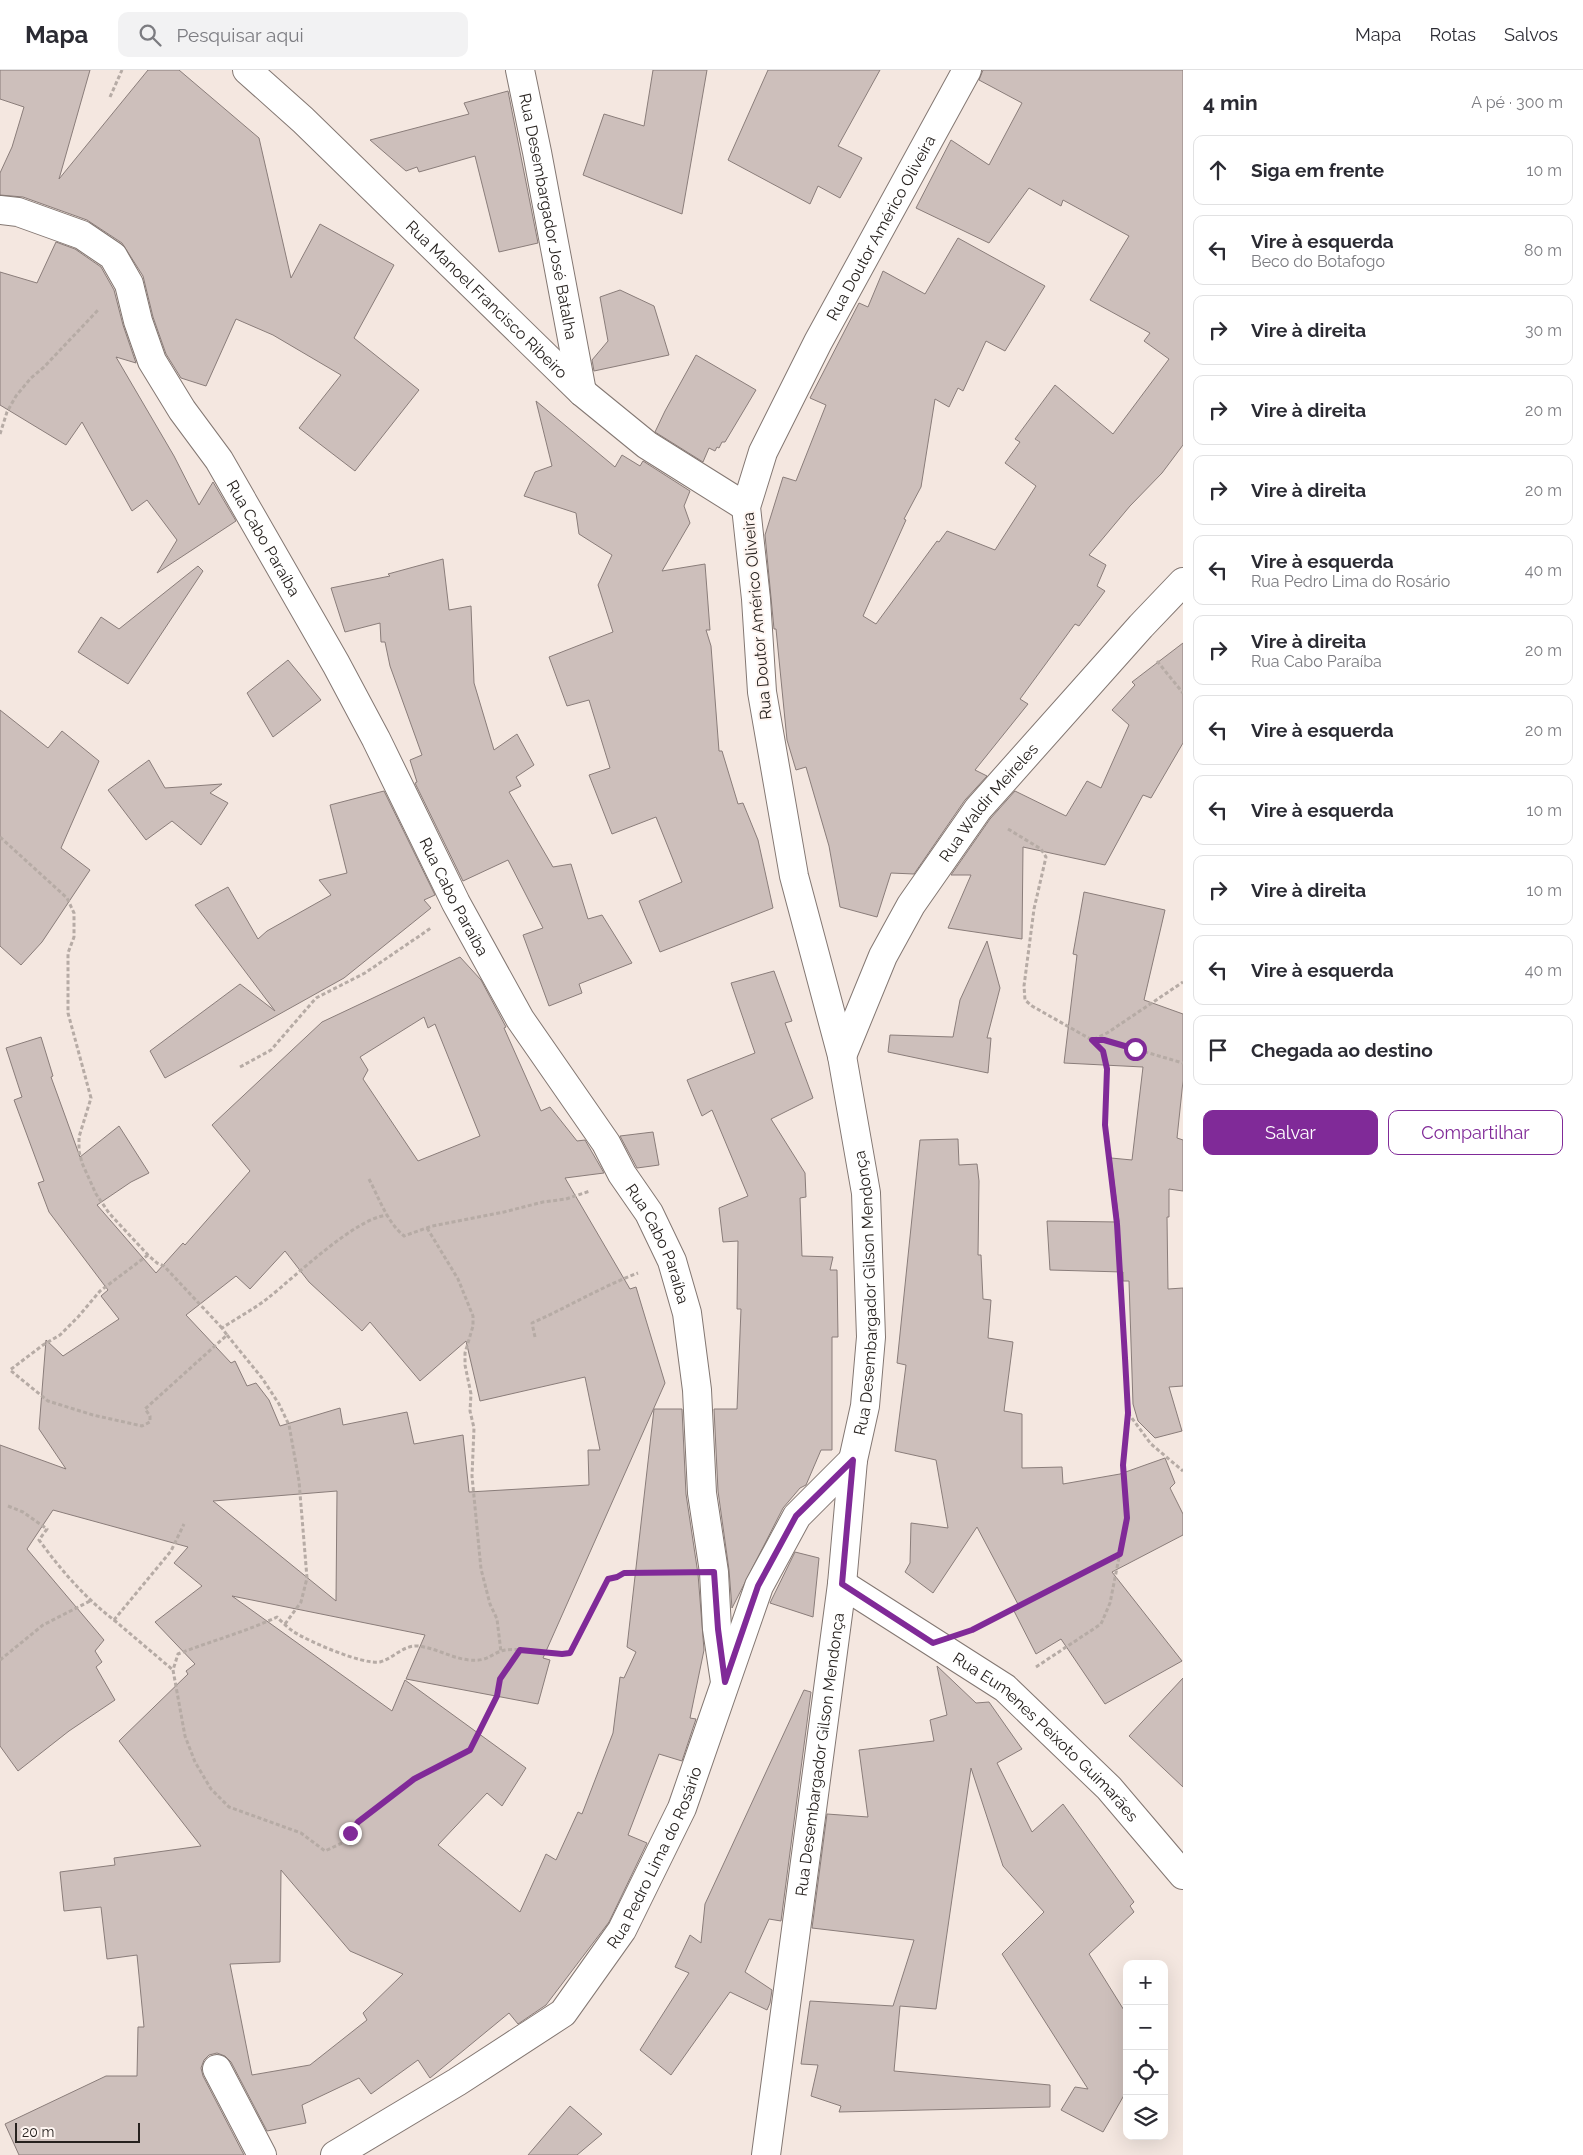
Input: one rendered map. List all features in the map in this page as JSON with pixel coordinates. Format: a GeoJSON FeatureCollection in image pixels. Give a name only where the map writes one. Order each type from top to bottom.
{"type":"FeatureCollection","features":[{"type":"Feature","properties":{"kind":"street","name":"Rua Manoel Francisco Ribeiro"},"geometry":{"type":"LineString","coordinates":[[247,70],[303,120],[582,392],[647,445],[746,507]]}},
{"type":"Feature","properties":{"kind":"street","name":"Rua Desembargador José Batalha"},"geometry":{"type":"LineString","coordinates":[[520,70],[582,392]]}},
{"type":"Feature","properties":{"kind":"street","name":"Rua Doutor Américo Oliveira"},"geometry":{"type":"LineString","coordinates":[[842,1056],[792,867],[762,692],[756,599],[746,507],[763,452],[788,400],[967,70]]}},
{"type":"Feature","properties":{"kind":"street","name":"Rua Cabo Paraíba"},"geometry":{"type":"LineString","coordinates":[[0,210],[18,212],[82,235],[113,256],[129,284],[138,321],[152,361],[182,410],[219,460],[336,664],[376,739],[456,904],[520,1019],[606,1143],[622,1174],[650,1213],[672,1261],[688,1312],[697,1390],[702,1493],[714,1572],[718,1629],[725,1682]]}},
{"type":"Feature","properties":{"kind":"street","name":"Rua Waldir Meireles"},"geometry":{"type":"LineString","coordinates":[[842,1056],[883,956],[901,922],[978,809],[1140,626],[1183,582]]}},
{"type":"Feature","properties":{"kind":"street","name":"Rua Desembargador Gilson Mendonça"},"geometry":{"type":"LineString","coordinates":[[766,2155],[842,1584],[853,1460],[865,1406],[871,1337],[866,1193],[842,1056]]}},
{"type":"Feature","properties":{"kind":"street","name":"Rua Pedro Lima do Rosário"},"geometry":{"type":"LineString","coordinates":[[334,2155],[457,2082],[563,2013],[622,1930],[682,1808],[758,1586],[796,1516],[853,1460]]}},
{"type":"Feature","properties":{"kind":"street","name":"Rua Eumenes Peixoto Guimarães"},"geometry":{"type":"LineString","coordinates":[[842,1584],[1005,1688],[1109,1788],[1183,1875]]}},
{"type":"Feature","properties":{"kind":"street"},"geometry":{"type":"LineString","coordinates":[[217,2069],[262,2155]]}},
{"type":"Feature","properties":{"kind":"path"},"geometry":{"type":"LineString","coordinates":[[110,97],[122,70]]}},
{"type":"Feature","properties":{"kind":"path"},"geometry":{"type":"LineString","coordinates":[[0,434],[7,412],[16,396],[31,378],[44,367],[109,299],[129,284]]}},
{"type":"Feature","properties":{"kind":"path"},"geometry":{"type":"LineString","coordinates":[[978,809],[997,823],[1041,848],[1046,857],[1034,909],[1024,986],[1025,1000],[1032,1006],[1092,1040],[1103,1051],[1107,1069],[1105,1125],[1117,1224],[1128,1413],[1123,1465],[1127,1518],[1110,1603],[1101,1624],[1005,1688]]}},
{"type":"Feature","properties":{"kind":"path"},"geometry":{"type":"LineString","coordinates":[[0,837],[67,898],[74,913],[74,938],[68,953],[68,1013],[91,1098],[79,1137],[79,1151],[85,1174],[109,1213],[148,1255],[164,1266],[222,1328],[262,1378],[279,1404],[289,1425],[299,1481],[307,1578],[301,1602],[285,1624]]}},
{"type":"Feature","properties":{"kind":"path"},"geometry":{"type":"LineString","coordinates":[[240,1067],[271,1050],[302,1011],[316,998],[381,963],[432,928],[456,904]]}},
{"type":"Feature","properties":{"kind":"path"},"geometry":{"type":"LineString","coordinates":[[1092,1040],[1107,1033],[1183,982]]}},
{"type":"Feature","properties":{"kind":"path"},"geometry":{"type":"LineString","coordinates":[[1092,1040],[1104,1040],[1183,1063]]}},
{"type":"Feature","properties":{"kind":"path"},"geometry":{"type":"LineString","coordinates":[[369,1179],[397,1230],[404,1236],[427,1228],[584,1194],[622,1174]]}},
{"type":"Feature","properties":{"kind":"path"},"geometry":{"type":"LineString","coordinates":[[222,1328],[267,1299],[294,1275],[362,1224],[377,1216],[388,1215]]}},
{"type":"Feature","properties":{"kind":"path"},"geometry":{"type":"LineString","coordinates":[[427,1228],[458,1279],[473,1316],[473,1326],[465,1353],[466,1376],[471,1394],[470,1411],[474,1428],[472,1476],[481,1569],[490,1604],[498,1619],[501,1652]]}},
{"type":"Feature","properties":{"kind":"path"},"geometry":{"type":"LineString","coordinates":[[148,1255],[100,1291],[60,1335],[43,1345],[10,1370],[48,1401],[93,1415],[142,1426],[150,1422],[150,1416],[145,1409],[227,1335]]}},
{"type":"Feature","properties":{"kind":"path"},"geometry":{"type":"LineString","coordinates":[[535,1337],[532,1323],[564,1308],[576,1300],[630,1276],[672,1261]]}},
{"type":"Feature","properties":{"kind":"path"},"geometry":{"type":"LineString","coordinates":[[1128,1413],[1151,1444],[1183,1471]]}},
{"type":"Feature","properties":{"kind":"path"},"geometry":{"type":"LineString","coordinates":[[8,1506],[23,1512],[48,1529],[39,1540],[64,1574],[90,1601],[173,1670]]}},
{"type":"Feature","properties":{"kind":"path"},"geometry":{"type":"LineString","coordinates":[[114,1620],[171,1551],[184,1524]]}},
{"type":"Feature","properties":{"kind":"path"},"geometry":{"type":"LineString","coordinates":[[933,1643],[972,1630],[1120,1554]]}},
{"type":"Feature","properties":{"kind":"path"},"geometry":{"type":"LineString","coordinates":[[520,1650],[500,1679],[497,1696],[470,1750],[414,1779],[358,1822],[342,1843],[325,1851],[301,1833],[229,1807],[211,1789],[195,1762],[185,1736],[173,1670],[178,1654],[222,1637],[249,1630],[276,1618],[295,1632],[365,1662],[379,1662],[392,1657],[404,1648],[416,1646],[433,1649],[445,1655],[481,1660],[501,1652],[520,1650],[570,1653],[608,1579],[624,1573],[714,1572]]}},
{"type":"Feature","properties":{"kind":"path"},"geometry":{"type":"LineString","coordinates":[[0,1660],[43,1626],[90,1601]]}},
{"type":"Feature","properties":{"kind":"building"},"geometry":{"type":"Polygon","coordinates":[[[0,70],[90,70],[59,179],[148,70],[179,70],[259,138],[291,278],[320,224],[394,265],[354,338],[419,390],[355,471],[299,428],[341,375],[273,335],[236,319],[206,386],[181,378],[166,354],[153,317],[143,276],[122,243],[87,220],[23,197],[0,195],[0,173],[12,147],[24,107],[0,99],[0,70]]]}},
{"type":"Feature","properties":{"kind":"building"},"geometry":{"type":"Polygon","coordinates":[[[653,70],[707,70],[682,214],[583,175],[604,114],[644,126],[653,70]]]}},
{"type":"Feature","properties":{"kind":"building"},"geometry":{"type":"Polygon","coordinates":[[[768,70],[880,70],[838,146],[862,158],[840,198],[818,186],[810,204],[728,160],[768,70]]]}},
{"type":"Feature","properties":{"kind":"building"},"geometry":{"type":"Polygon","coordinates":[[[983,70],[1183,70],[1183,445],[1162,473],[1130,506],[1089,555],[1106,565],[1097,586],[1105,591],[1079,626],[1075,624],[1020,699],[1028,704],[975,770],[987,776],[965,800],[914,874],[891,873],[877,917],[840,907],[829,846],[806,767],[796,770],[787,740],[765,535],[783,477],[796,481],[826,405],[810,398],[859,303],[868,307],[883,271],[925,294],[958,238],[1045,286],[1005,351],[986,341],[963,391],[958,388],[949,407],[935,399],[921,487],[904,519],[906,520],[863,616],[876,624],[937,541],[939,542],[947,531],[995,550],[1036,486],[1005,463],[1020,442],[1015,439],[1055,385],[1113,434],[1169,359],[1144,341],[1150,333],[1090,300],[1129,236],[1063,200],[1061,206],[1029,188],[989,243],[916,208],[951,140],[989,165],[1022,103],[979,80],[983,70]]]}},
{"type":"Feature","properties":{"kind":"building"},"geometry":{"type":"Polygon","coordinates":[[[508,91],[538,243],[499,252],[475,156],[419,172],[417,167],[406,171],[370,140],[469,114],[464,103],[508,91]]]}},
{"type":"Feature","properties":{"kind":"building"},"geometry":{"type":"Polygon","coordinates":[[[56,242],[75,249],[101,267],[114,290],[136,363],[116,357],[174,456],[199,505],[213,482],[236,521],[157,573],[177,540],[147,500],[132,511],[82,422],[66,445],[0,405],[0,272],[37,283],[56,242]]]}},
{"type":"Feature","properties":{"kind":"building"},"geometry":{"type":"Polygon","coordinates":[[[620,290],[654,306],[669,355],[594,371],[592,360],[608,341],[600,297],[620,290]]]}},
{"type":"Feature","properties":{"kind":"building"},"geometry":{"type":"Polygon","coordinates":[[[696,355],[756,390],[725,442],[722,442],[715,451],[709,448],[703,462],[655,432],[696,355]]]}},
{"type":"Feature","properties":{"kind":"building"},"geometry":{"type":"Polygon","coordinates":[[[536,401],[615,467],[622,455],[640,466],[643,461],[690,491],[684,506],[690,523],[662,571],[705,564],[710,630],[706,630],[711,646],[719,751],[722,751],[738,804],[743,803],[758,840],[773,908],[660,952],[639,901],[682,882],[656,817],[612,834],[589,775],[610,768],[589,700],[567,706],[549,657],[613,632],[598,585],[612,555],[579,534],[576,513],[524,496],[535,472],[552,466],[536,401]]]}},
{"type":"Feature","properties":{"kind":"building"},"geometry":{"type":"Polygon","coordinates":[[[443,559],[449,610],[471,606],[474,683],[494,750],[517,734],[534,765],[516,777],[521,786],[509,792],[553,867],[571,864],[588,919],[602,915],[632,963],[579,984],[582,993],[549,1006],[523,935],[543,928],[508,860],[463,881],[415,783],[417,782],[410,760],[422,755],[390,666],[385,642],[381,642],[380,623],[345,632],[331,588],[390,576],[388,574],[443,559]]]}},
{"type":"Feature","properties":{"kind":"building"},"geometry":{"type":"Polygon","coordinates":[[[198,566],[203,571],[128,684],[78,652],[101,617],[119,629],[198,566]]]}},
{"type":"Feature","properties":{"kind":"building"},"geometry":{"type":"Polygon","coordinates":[[[1183,643],[1183,743],[1151,798],[1143,795],[1105,865],[1023,847],[1022,939],[948,928],[971,875],[951,875],[990,819],[1015,791],[1066,816],[1087,781],[1101,788],[1129,725],[1112,710],[1135,685],[1132,682],[1183,643]]]}},
{"type":"Feature","properties":{"kind":"building"},"geometry":{"type":"Polygon","coordinates":[[[288,660],[321,700],[273,737],[247,693],[288,660]]]}},
{"type":"Feature","properties":{"kind":"building"},"geometry":{"type":"Polygon","coordinates":[[[0,710],[48,748],[62,731],[99,761],[61,848],[90,870],[42,942],[21,965],[0,946],[0,710]]]}},
{"type":"Feature","properties":{"kind":"building"},"geometry":{"type":"Polygon","coordinates":[[[149,760],[165,788],[222,784],[210,793],[228,803],[201,845],[172,821],[146,840],[108,790],[149,760]]]}},
{"type":"Feature","properties":{"kind":"building"},"geometry":{"type":"Polygon","coordinates":[[[384,791],[435,895],[424,900],[431,908],[344,978],[165,1078],[150,1051],[240,984],[275,1011],[195,905],[228,887],[258,939],[267,931],[331,895],[319,880],[347,873],[330,805],[384,791]]]}},
{"type":"Feature","properties":{"kind":"building"},"geometry":{"type":"Polygon","coordinates":[[[1084,892],[1165,910],[1144,1000],[1183,1014],[1183,1081],[1177,1138],[1183,1140],[1183,1191],[1169,1189],[1169,1217],[1167,1217],[1168,1289],[1183,1288],[1183,1386],[1169,1387],[1182,1431],[1155,1438],[1138,1421],[1133,1404],[1129,1281],[1123,1281],[1123,1272],[1050,1270],[1047,1221],[1119,1222],[1111,1158],[1132,1160],[1143,1067],[1064,1063],[1077,955],[1073,954],[1084,892]]]}},
{"type":"Feature","properties":{"kind":"building"},"geometry":{"type":"Polygon","coordinates":[[[987,941],[1000,988],[987,1038],[991,1038],[988,1073],[888,1052],[890,1035],[953,1037],[960,1000],[987,941]]]}},
{"type":"Feature","properties":{"kind":"building"},"geometry":{"type":"Polygon","coordinates":[[[460,957],[481,980],[506,1027],[504,1028],[541,1111],[550,1107],[577,1141],[585,1140],[604,1173],[565,1178],[630,1289],[636,1287],[665,1383],[543,1658],[550,1660],[538,1704],[406,1679],[425,1635],[232,1596],[392,1711],[405,1680],[526,1768],[502,1806],[487,1793],[438,1845],[520,1912],[546,1854],[556,1860],[578,1812],[582,1814],[613,1733],[620,1677],[624,1678],[636,1652],[627,1647],[654,1409],[682,1409],[686,1494],[698,1574],[704,1650],[690,1718],[696,1719],[682,1761],[659,1754],[628,1835],[647,1843],[609,1922],[546,2005],[518,2024],[509,2013],[430,2078],[418,2060],[371,2094],[359,2078],[302,2105],[306,2123],[267,2131],[231,2062],[225,2056],[217,2053],[209,2055],[204,2060],[201,2068],[203,2076],[244,2155],[19,2155],[5,2124],[106,2076],[137,2076],[138,2027],[144,2027],[137,1955],[107,1959],[101,1907],[64,1911],[60,1872],[115,1865],[114,1858],[201,1846],[119,1741],[188,1674],[186,1671],[195,1664],[155,1622],[202,1586],[174,1563],[188,1547],[53,1510],[27,1549],[104,1640],[95,1651],[102,1662],[96,1667],[115,1700],[69,1731],[18,1771],[0,1746],[0,1445],[66,1469],[39,1429],[46,1340],[63,1356],[119,1319],[101,1296],[108,1290],[49,1212],[38,1183],[44,1181],[14,1100],[22,1097],[6,1048],[41,1037],[53,1076],[51,1077],[80,1157],[119,1126],[149,1173],[131,1182],[97,1205],[156,1273],[183,1243],[185,1245],[250,1171],[212,1125],[322,1022],[460,957]],[[424,1017],[360,1057],[368,1070],[363,1079],[418,1161],[480,1136],[435,1024],[428,1028],[424,1017]],[[285,1251],[250,1289],[236,1276],[186,1315],[231,1363],[235,1361],[247,1386],[256,1383],[269,1400],[280,1426],[340,1408],[343,1425],[407,1412],[414,1444],[463,1435],[469,1492],[589,1485],[588,1450],[600,1450],[585,1377],[480,1401],[466,1341],[420,1381],[370,1322],[362,1331],[309,1282],[285,1251]],[[337,1491],[213,1501],[336,1601],[337,1491]],[[281,1870],[280,1962],[230,1964],[252,2075],[310,2065],[367,2020],[363,2013],[403,1974],[350,1951],[281,1870]]]}},
{"type":"Feature","properties":{"kind":"building"},"geometry":{"type":"Polygon","coordinates":[[[774,971],[792,1021],[785,1023],[813,1098],[771,1119],[805,1173],[806,1197],[800,1198],[802,1256],[833,1257],[830,1270],[837,1270],[838,1337],[832,1337],[832,1450],[821,1450],[806,1485],[800,1488],[783,1508],[732,1608],[729,1570],[718,1491],[714,1409],[737,1409],[741,1309],[737,1309],[738,1241],[723,1242],[719,1208],[748,1196],[712,1110],[702,1116],[687,1080],[755,1053],[731,983],[774,971]]]}},
{"type":"Feature","properties":{"kind":"building"},"geometry":{"type":"Polygon","coordinates":[[[653,1132],[659,1165],[637,1168],[620,1136],[653,1132]]]}},
{"type":"Feature","properties":{"kind":"building"},"geometry":{"type":"Polygon","coordinates":[[[958,1139],[959,1165],[977,1164],[979,1181],[978,1255],[981,1255],[983,1299],[991,1300],[988,1338],[1013,1342],[1004,1411],[1022,1414],[1022,1468],[1062,1467],[1063,1484],[1120,1474],[1165,1458],[1175,1483],[1170,1488],[1183,1514],[1183,1535],[1112,1572],[1182,1661],[1105,1704],[1061,1639],[1036,1654],[1014,1611],[1020,1608],[977,1527],[933,1593],[905,1572],[910,1563],[911,1523],[948,1528],[936,1460],[895,1451],[906,1365],[897,1363],[920,1140],[958,1139]]]}},
{"type":"Feature","properties":{"kind":"building"},"geometry":{"type":"Polygon","coordinates":[[[795,1552],[819,1558],[813,1617],[770,1603],[795,1552]]]}},
{"type":"Feature","properties":{"kind":"building"},"geometry":{"type":"Polygon","coordinates":[[[937,1666],[976,1703],[989,1702],[1022,1749],[997,1763],[1032,1832],[1063,1804],[1134,1902],[1130,1906],[1134,1912],[1089,1954],[1123,2009],[1123,2097],[1103,2132],[1061,2110],[1075,2087],[1088,2089],[1002,1954],[1044,1912],[1003,1866],[971,1768],[936,2009],[900,2006],[894,2071],[1050,2085],[1050,2107],[839,2112],[841,2106],[811,2096],[818,2065],[801,2064],[810,2001],[893,2006],[914,1940],[812,1928],[827,1814],[868,1817],[859,1750],[934,1741],[930,1720],[947,1715],[937,1666]]]}},
{"type":"Feature","properties":{"kind":"building"},"geometry":{"type":"Polygon","coordinates":[[[1183,1678],[1183,1787],[1129,1736],[1183,1678]]]}},
{"type":"Feature","properties":{"kind":"building"},"geometry":{"type":"Polygon","coordinates":[[[804,1690],[811,1692],[781,1921],[769,1919],[745,1972],[772,1990],[770,2003],[767,2010],[730,1992],[671,2075],[640,2050],[689,1973],[675,1967],[690,1935],[701,1943],[705,1904],[804,1690]]]}},
{"type":"Feature","properties":{"kind":"building"},"geometry":{"type":"Polygon","coordinates":[[[570,2106],[602,2134],[577,2155],[528,2155],[570,2106]]]}},
{"type":"Feature","properties":{"kind":"route"},"geometry":{"type":"LineString","coordinates":[[350,1833],[358,1822],[375,1811],[414,1779],[470,1750],[497,1696],[500,1679],[520,1650],[570,1653],[608,1579],[624,1573],[714,1572],[718,1629],[725,1682],[758,1586],[796,1516],[853,1460],[842,1584],[933,1643],[972,1630],[1120,1554],[1127,1518],[1123,1465],[1128,1413],[1117,1224],[1105,1125],[1107,1069],[1103,1051],[1092,1040],[1104,1040],[1135,1049]]}}]}
